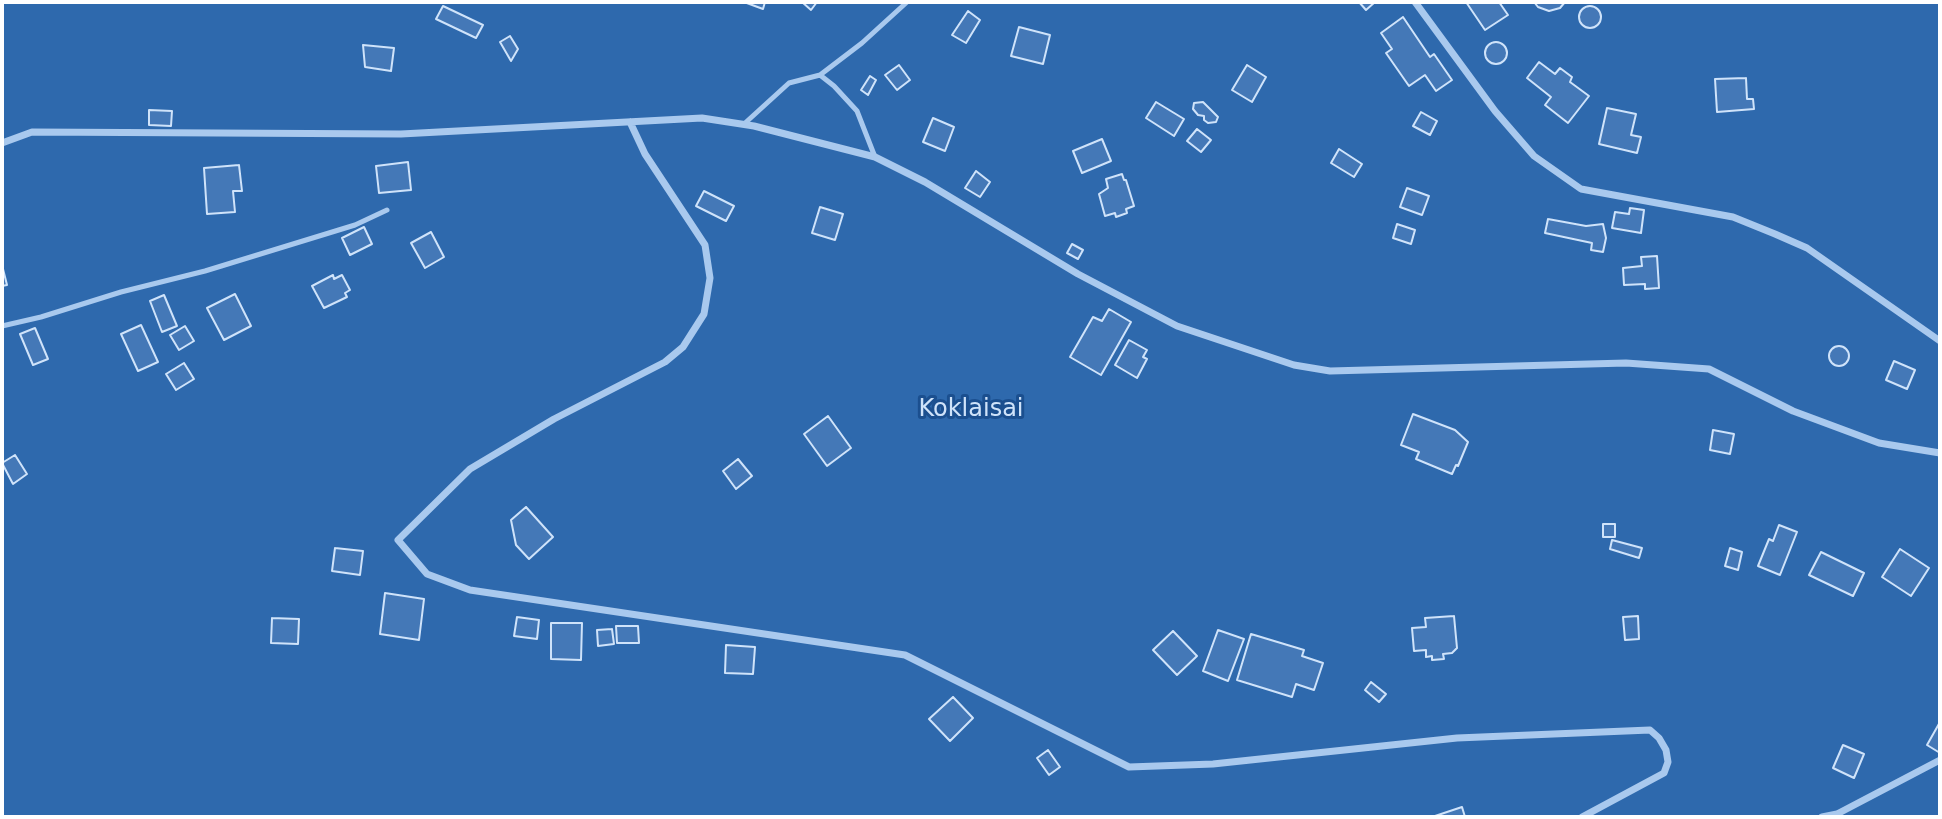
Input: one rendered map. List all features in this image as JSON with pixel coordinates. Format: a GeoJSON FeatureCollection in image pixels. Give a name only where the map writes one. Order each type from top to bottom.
{"type":"FeatureCollection","features":[{"type":"Feature","properties":{"kind":"street"},"geometry":{"type":"LineString","coordinates":[[1415,2],[1495,111],[1534,156],[1581,189],[1733,217],[1775,234],[1818,255],[1940,341]]}},
{"type":"Feature","properties":{"kind":"street"},"geometry":{"type":"LineString","coordinates":[[2,143],[32,132],[401,134],[702,118],[744,124],[875,157],[925,182],[1078,274],[1177,326],[1294,365],[1330,371],[1626,363],[1709,369],[1793,411],[1879,443],[1940,453]]}},
{"type":"Feature","properties":{"kind":"street"},"geometry":{"type":"LineString","coordinates":[[630,122],[645,154],[705,245],[710,278],[704,314],[683,347],[665,362],[554,419],[470,469],[398,540],[427,575],[470,590],[905,655],[1129,767],[1213,764],[1457,738],[1650,730],[1666,750],[1668,762],[1664,773],[1581,817]]}},
{"type":"Feature","properties":{"kind":"street"},"geometry":{"type":"LineString","coordinates":[[1822,817],[1837,814],[1940,760]]}},
{"type":"Feature","properties":{"kind":"lane"},"geometry":{"type":"LineString","coordinates":[[744,124],[789,83],[820,75],[862,43],[907,2]]}},
{"type":"Feature","properties":{"kind":"lane"},"geometry":{"type":"LineString","coordinates":[[820,75],[857,111],[875,157]]}},
{"type":"Feature","properties":{"kind":"lane"},"geometry":{"type":"LineString","coordinates":[[2,326],[205,271],[355,225],[387,210]]}},
{"type":"Feature","properties":{"kind":"green space","name":"Koklaisai"},"geometry":{"type":"Polygon","coordinates":[[[2,2],[1940,2],[1940,817],[2,817],[2,2]]]}},
{"type":"Feature","properties":{"kind":"building"},"geometry":{"type":"Polygon","coordinates":[[[744,2],[765,2],[763,9],[744,2]]]}},
{"type":"Feature","properties":{"kind":"building"},"geometry":{"type":"Polygon","coordinates":[[[802,2],[817,2],[811,10],[802,2]]]}},
{"type":"Feature","properties":{"kind":"building"},"geometry":{"type":"Polygon","coordinates":[[[1359,2],[1375,2],[1366,10],[1359,2]]]}},
{"type":"Feature","properties":{"kind":"building"},"geometry":{"type":"Polygon","coordinates":[[[1466,2],[1499,2],[1508,15],[1485,30],[1466,2]]]}},
{"type":"Feature","properties":{"kind":"building"},"geometry":{"type":"Polygon","coordinates":[[[1534,2],[1565,2],[1560,8],[1549,11],[1538,7],[1534,2]]]}},
{"type":"Feature","properties":{"kind":"building"},"geometry":{"type":"Polygon","coordinates":[[[443,6],[483,25],[476,38],[436,19],[443,6]]]}},
{"type":"Feature","properties":{"kind":"building"},"geometry":{"type":"Polygon","coordinates":[[[1590,6],[1598,9],[1601,17],[1598,25],[1590,28],[1582,25],[1579,17],[1582,9],[1590,6]]]}},
{"type":"Feature","properties":{"kind":"building"},"geometry":{"type":"Polygon","coordinates":[[[968,11],[980,20],[966,43],[952,35],[968,11]]]}},
{"type":"Feature","properties":{"kind":"building"},"geometry":{"type":"Polygon","coordinates":[[[1403,17],[1430,57],[1434,54],[1452,80],[1436,91],[1425,75],[1409,86],[1386,53],[1392,49],[1381,33],[1403,17]]]}},
{"type":"Feature","properties":{"kind":"building"},"geometry":{"type":"Polygon","coordinates":[[[1019,27],[1050,35],[1043,64],[1011,56],[1019,27]]]}},
{"type":"Feature","properties":{"kind":"building"},"geometry":{"type":"Polygon","coordinates":[[[510,36],[518,49],[511,61],[500,42],[510,36]]]}},
{"type":"Feature","properties":{"kind":"building"},"geometry":{"type":"Polygon","coordinates":[[[1496,42],[1504,45],[1507,53],[1504,61],[1496,64],[1488,61],[1485,53],[1488,45],[1496,42]]]}},
{"type":"Feature","properties":{"kind":"building"},"geometry":{"type":"Polygon","coordinates":[[[363,45],[394,48],[391,71],[365,67],[363,45]]]}},
{"type":"Feature","properties":{"kind":"building"},"geometry":{"type":"Polygon","coordinates":[[[1539,62],[1555,74],[1560,68],[1572,77],[1570,82],[1589,96],[1568,123],[1545,105],[1551,97],[1527,78],[1539,62]]]}},
{"type":"Feature","properties":{"kind":"building"},"geometry":{"type":"Polygon","coordinates":[[[899,65],[910,80],[897,90],[885,75],[899,65]]]}},
{"type":"Feature","properties":{"kind":"building"},"geometry":{"type":"Polygon","coordinates":[[[1247,65],[1266,77],[1252,102],[1232,90],[1247,65]]]}},
{"type":"Feature","properties":{"kind":"building"},"geometry":{"type":"Polygon","coordinates":[[[870,76],[876,80],[868,95],[861,90],[870,76]]]}},
{"type":"Feature","properties":{"kind":"building"},"geometry":{"type":"Polygon","coordinates":[[[1746,78],[1747,99],[1753,99],[1754,109],[1717,112],[1715,79],[1746,78]]]}},
{"type":"Feature","properties":{"kind":"building"},"geometry":{"type":"Polygon","coordinates":[[[1156,102],[1184,119],[1174,136],[1146,118],[1156,102]]]}},
{"type":"Feature","properties":{"kind":"building"},"geometry":{"type":"Polygon","coordinates":[[[1203,102],[1218,117],[1216,122],[1208,123],[1204,116],[1198,115],[1193,109],[1194,103],[1203,102]]]}},
{"type":"Feature","properties":{"kind":"building"},"geometry":{"type":"Polygon","coordinates":[[[1607,108],[1636,114],[1631,135],[1641,137],[1637,153],[1599,144],[1607,108]]]}},
{"type":"Feature","properties":{"kind":"building"},"geometry":{"type":"Polygon","coordinates":[[[149,110],[172,111],[171,126],[149,125],[149,110]]]}},
{"type":"Feature","properties":{"kind":"building"},"geometry":{"type":"Polygon","coordinates":[[[1421,112],[1437,121],[1430,135],[1413,126],[1421,112]]]}},
{"type":"Feature","properties":{"kind":"building"},"geometry":{"type":"Polygon","coordinates":[[[933,118],[954,127],[945,151],[923,142],[933,118]]]}},
{"type":"Feature","properties":{"kind":"building"},"geometry":{"type":"Polygon","coordinates":[[[1197,129],[1211,140],[1201,152],[1187,141],[1197,129]]]}},
{"type":"Feature","properties":{"kind":"building"},"geometry":{"type":"Polygon","coordinates":[[[1102,139],[1111,161],[1082,173],[1073,151],[1102,139]]]}},
{"type":"Feature","properties":{"kind":"building"},"geometry":{"type":"Polygon","coordinates":[[[1339,149],[1362,164],[1354,177],[1331,163],[1339,149]]]}},
{"type":"Feature","properties":{"kind":"building"},"geometry":{"type":"Polygon","coordinates":[[[408,162],[411,190],[379,193],[376,166],[408,162]]]}},
{"type":"Feature","properties":{"kind":"building"},"geometry":{"type":"Polygon","coordinates":[[[239,165],[242,191],[233,191],[235,212],[207,214],[204,168],[239,165]]]}},
{"type":"Feature","properties":{"kind":"building"},"geometry":{"type":"Polygon","coordinates":[[[976,171],[990,182],[980,197],[965,188],[976,171]]]}},
{"type":"Feature","properties":{"kind":"building"},"geometry":{"type":"Polygon","coordinates":[[[1122,174],[1134,206],[1126,209],[1127,213],[1116,217],[1115,213],[1105,216],[1099,194],[1108,188],[1106,179],[1122,174]]]}},
{"type":"Feature","properties":{"kind":"building"},"geometry":{"type":"Polygon","coordinates":[[[1407,188],[1429,196],[1422,215],[1400,207],[1407,188]]]}},
{"type":"Feature","properties":{"kind":"building"},"geometry":{"type":"Polygon","coordinates":[[[704,191],[734,206],[726,221],[696,206],[704,191]]]}},
{"type":"Feature","properties":{"kind":"building"},"geometry":{"type":"Polygon","coordinates":[[[820,207],[843,214],[835,240],[812,233],[820,207]]]}},
{"type":"Feature","properties":{"kind":"building"},"geometry":{"type":"Polygon","coordinates":[[[1630,208],[1644,210],[1641,233],[1612,228],[1615,212],[1629,214],[1630,208]]]}},
{"type":"Feature","properties":{"kind":"building"},"geometry":{"type":"Polygon","coordinates":[[[1548,219],[1586,226],[1603,224],[1606,238],[1603,252],[1591,250],[1592,243],[1545,233],[1548,219]]]}},
{"type":"Feature","properties":{"kind":"building"},"geometry":{"type":"Polygon","coordinates":[[[1397,224],[1415,230],[1411,244],[1393,238],[1397,224]]]}},
{"type":"Feature","properties":{"kind":"building"},"geometry":{"type":"Polygon","coordinates":[[[364,227],[372,244],[350,255],[342,238],[364,227]]]}},
{"type":"Feature","properties":{"kind":"building"},"geometry":{"type":"Polygon","coordinates":[[[431,232],[444,257],[425,268],[411,243],[431,232]]]}},
{"type":"Feature","properties":{"kind":"building"},"geometry":{"type":"Polygon","coordinates":[[[1072,244],[1083,250],[1078,259],[1067,253],[1072,244]]]}},
{"type":"Feature","properties":{"kind":"building"},"geometry":{"type":"Polygon","coordinates":[[[1657,256],[1659,288],[1645,289],[1645,284],[1624,285],[1623,268],[1642,266],[1641,257],[1657,256]]]}},
{"type":"Feature","properties":{"kind":"building"},"geometry":{"type":"Polygon","coordinates":[[[2,265],[7,285],[2,286],[2,265]]]}},
{"type":"Feature","properties":{"kind":"building"},"geometry":{"type":"Polygon","coordinates":[[[333,275],[334,279],[342,275],[350,290],[345,293],[347,297],[324,308],[312,286],[333,275]]]}},
{"type":"Feature","properties":{"kind":"building"},"geometry":{"type":"Polygon","coordinates":[[[235,294],[251,326],[224,340],[207,308],[235,294]]]}},
{"type":"Feature","properties":{"kind":"building"},"geometry":{"type":"Polygon","coordinates":[[[164,295],[177,326],[162,332],[150,301],[164,295]]]}},
{"type":"Feature","properties":{"kind":"building"},"geometry":{"type":"Polygon","coordinates":[[[1109,309],[1131,322],[1101,375],[1070,357],[1093,317],[1102,321],[1109,309]]]}},
{"type":"Feature","properties":{"kind":"building"},"geometry":{"type":"Polygon","coordinates":[[[141,325],[158,362],[138,371],[121,334],[141,325]]]}},
{"type":"Feature","properties":{"kind":"building"},"geometry":{"type":"Polygon","coordinates":[[[185,326],[194,341],[179,350],[170,335],[185,326]]]}},
{"type":"Feature","properties":{"kind":"building"},"geometry":{"type":"Polygon","coordinates":[[[35,328],[48,359],[33,365],[20,334],[35,328]]]}},
{"type":"Feature","properties":{"kind":"building"},"geometry":{"type":"Polygon","coordinates":[[[1129,340],[1147,350],[1143,357],[1147,359],[1137,378],[1115,365],[1129,340]]]}},
{"type":"Feature","properties":{"kind":"building"},"geometry":{"type":"Polygon","coordinates":[[[1839,346],[1846,349],[1849,356],[1846,363],[1839,366],[1832,363],[1829,356],[1832,349],[1839,346]]]}},
{"type":"Feature","properties":{"kind":"building"},"geometry":{"type":"Polygon","coordinates":[[[1894,361],[1915,370],[1907,389],[1886,380],[1894,361]]]}},
{"type":"Feature","properties":{"kind":"building"},"geometry":{"type":"Polygon","coordinates":[[[184,363],[194,379],[176,390],[166,374],[184,363]]]}},
{"type":"Feature","properties":{"kind":"building"},"geometry":{"type":"Polygon","coordinates":[[[1413,414],[1455,430],[1468,442],[1452,474],[1416,459],[1419,452],[1401,445],[1413,414]]]}},
{"type":"Feature","properties":{"kind":"building"},"geometry":{"type":"Polygon","coordinates":[[[828,416],[851,448],[827,466],[804,434],[828,416]]]}},
{"type":"Feature","properties":{"kind":"building"},"geometry":{"type":"Polygon","coordinates":[[[1713,430],[1734,434],[1730,454],[1710,450],[1713,430]]]}},
{"type":"Feature","properties":{"kind":"building"},"geometry":{"type":"Polygon","coordinates":[[[15,455],[27,474],[13,484],[2,463],[15,455]]]}},
{"type":"Feature","properties":{"kind":"building"},"geometry":{"type":"Polygon","coordinates":[[[738,459],[752,476],[736,489],[723,471],[738,459]]]}},
{"type":"Feature","properties":{"kind":"building"},"geometry":{"type":"Polygon","coordinates":[[[526,507],[553,537],[529,559],[516,545],[511,520],[526,507]]]}},
{"type":"Feature","properties":{"kind":"building"},"geometry":{"type":"Polygon","coordinates":[[[1603,524],[1615,524],[1615,537],[1603,537],[1603,524]]]}},
{"type":"Feature","properties":{"kind":"building"},"geometry":{"type":"Polygon","coordinates":[[[1779,525],[1797,532],[1780,575],[1758,566],[1769,539],[1773,541],[1779,525]]]}},
{"type":"Feature","properties":{"kind":"building"},"geometry":{"type":"Polygon","coordinates":[[[1612,540],[1642,548],[1639,558],[1610,549],[1612,540]]]}},
{"type":"Feature","properties":{"kind":"building"},"geometry":{"type":"Polygon","coordinates":[[[335,548],[363,551],[360,575],[332,571],[335,548]]]}},
{"type":"Feature","properties":{"kind":"building"},"geometry":{"type":"Polygon","coordinates":[[[1730,548],[1742,552],[1738,570],[1725,566],[1730,548]]]}},
{"type":"Feature","properties":{"kind":"building"},"geometry":{"type":"Polygon","coordinates":[[[1900,549],[1929,568],[1911,596],[1882,577],[1900,549]]]}},
{"type":"Feature","properties":{"kind":"building"},"geometry":{"type":"Polygon","coordinates":[[[1821,552],[1864,573],[1853,596],[1809,575],[1821,552]]]}},
{"type":"Feature","properties":{"kind":"building"},"geometry":{"type":"Polygon","coordinates":[[[385,593],[424,599],[419,640],[380,634],[385,593]]]}},
{"type":"Feature","properties":{"kind":"building"},"geometry":{"type":"Polygon","coordinates":[[[1454,616],[1457,648],[1452,653],[1443,654],[1444,659],[1432,660],[1432,656],[1426,657],[1426,650],[1414,651],[1412,628],[1426,627],[1425,618],[1454,616]]]}},
{"type":"Feature","properties":{"kind":"building"},"geometry":{"type":"Polygon","coordinates":[[[1638,616],[1639,639],[1625,640],[1623,617],[1638,616]]]}},
{"type":"Feature","properties":{"kind":"building"},"geometry":{"type":"Polygon","coordinates":[[[517,617],[539,620],[537,639],[514,636],[517,617]]]}},
{"type":"Feature","properties":{"kind":"building"},"geometry":{"type":"Polygon","coordinates":[[[272,618],[299,619],[298,644],[271,643],[272,618]]]}},
{"type":"Feature","properties":{"kind":"building"},"geometry":{"type":"Polygon","coordinates":[[[551,623],[582,623],[581,660],[551,659],[551,623]]]}},
{"type":"Feature","properties":{"kind":"building"},"geometry":{"type":"Polygon","coordinates":[[[616,626],[638,626],[639,643],[617,643],[616,626]]]}},
{"type":"Feature","properties":{"kind":"building"},"geometry":{"type":"Polygon","coordinates":[[[612,629],[614,644],[598,646],[597,630],[612,629]]]}},
{"type":"Feature","properties":{"kind":"building"},"geometry":{"type":"Polygon","coordinates":[[[1218,630],[1244,639],[1228,681],[1203,671],[1218,630]]]}},
{"type":"Feature","properties":{"kind":"building"},"geometry":{"type":"Polygon","coordinates":[[[1173,631],[1197,656],[1177,675],[1153,650],[1173,631]]]}},
{"type":"Feature","properties":{"kind":"building"},"geometry":{"type":"Polygon","coordinates":[[[1251,634],[1304,650],[1302,656],[1323,663],[1314,690],[1296,684],[1292,697],[1237,680],[1251,634]]]}},
{"type":"Feature","properties":{"kind":"building"},"geometry":{"type":"Polygon","coordinates":[[[726,645],[755,647],[753,674],[725,673],[726,645]]]}},
{"type":"Feature","properties":{"kind":"building"},"geometry":{"type":"Polygon","coordinates":[[[1371,682],[1386,694],[1379,702],[1365,690],[1371,682]]]}},
{"type":"Feature","properties":{"kind":"building"},"geometry":{"type":"Polygon","coordinates":[[[953,697],[973,718],[950,741],[929,719],[953,697]]]}},
{"type":"Feature","properties":{"kind":"building"},"geometry":{"type":"Polygon","coordinates":[[[1940,722],[1940,753],[1927,745],[1940,722]]]}},
{"type":"Feature","properties":{"kind":"building"},"geometry":{"type":"Polygon","coordinates":[[[1843,745],[1864,754],[1854,778],[1833,768],[1843,745]]]}},
{"type":"Feature","properties":{"kind":"building"},"geometry":{"type":"Polygon","coordinates":[[[1048,750],[1060,767],[1049,775],[1037,758],[1048,750]]]}},
{"type":"Feature","properties":{"kind":"building"},"geometry":{"type":"Polygon","coordinates":[[[1462,807],[1465,817],[1432,817],[1462,807]]]}}]}
